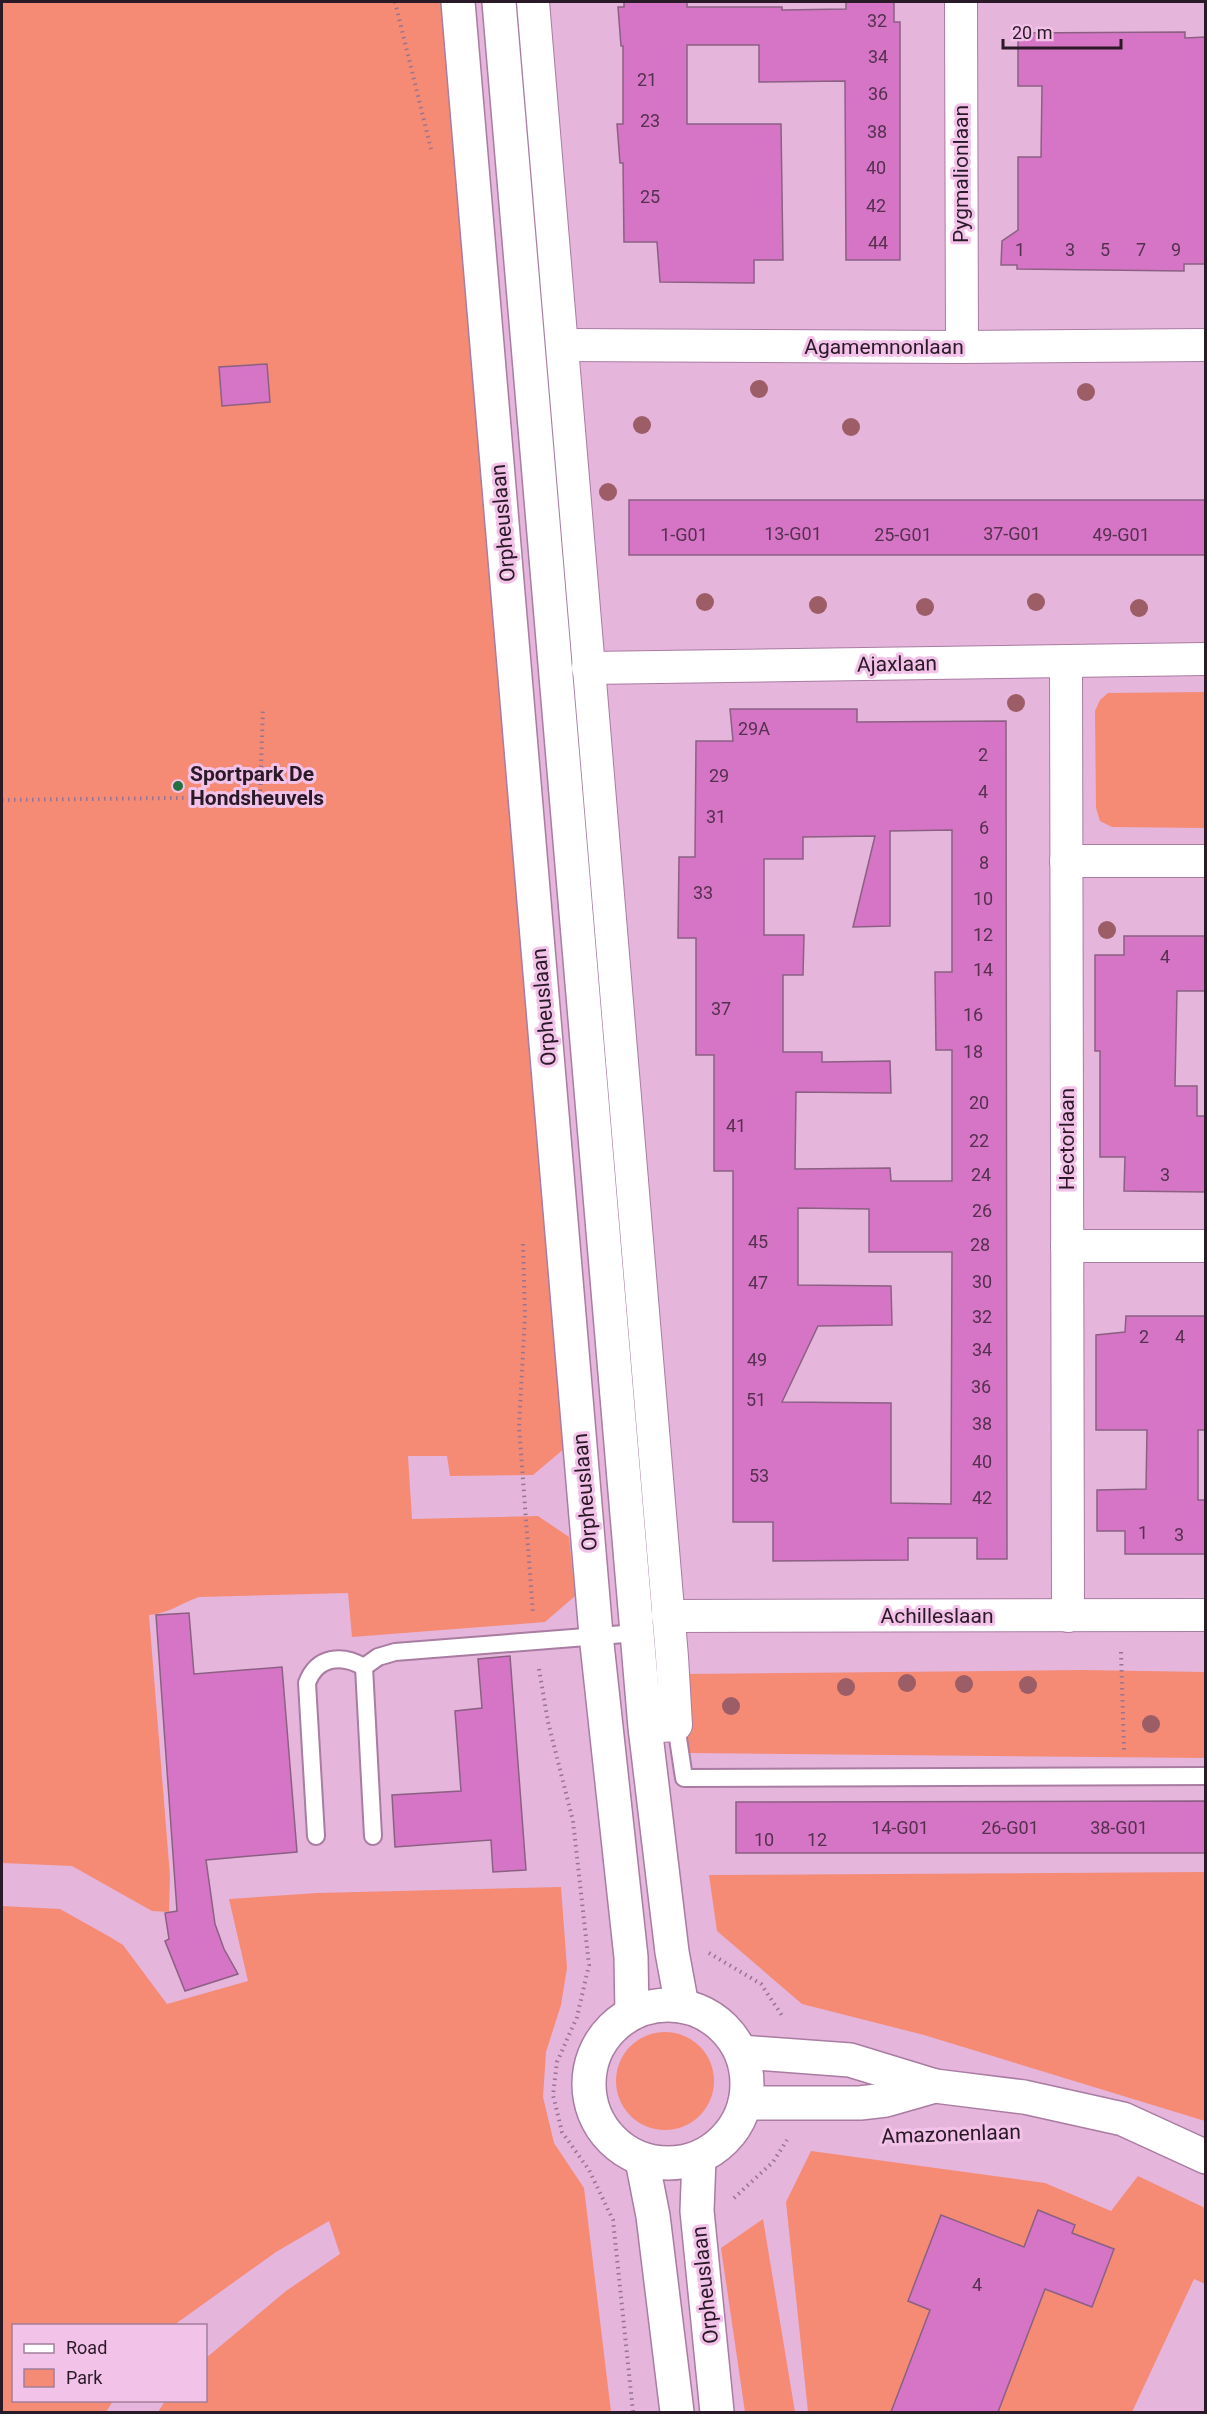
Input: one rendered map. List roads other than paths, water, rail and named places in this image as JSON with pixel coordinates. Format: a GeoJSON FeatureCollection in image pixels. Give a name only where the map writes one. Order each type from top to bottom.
{"type":"FeatureCollection","features":[{"type":"Feature","properties":{"kind":"main road","name":"Orpheuslaan"},"geometry":{"type":"LineString","coordinates":[[458,2],[596,1635],[631,1957],[632,2013]]}},
{"type":"Feature","properties":{"kind":"main road","name":"Orpheuslaan"},"geometry":{"type":"LineString","coordinates":[[499,2],[637,1633],[660,1726],[672,1952],[682,2006]]}},
{"type":"Feature","properties":{"kind":"main road"},"geometry":{"type":"LineString","coordinates":[[657,2005],[682,2006],[707,2014],[720,2025],[741,2052],[747,2077],[745,2103],[729,2136],[699,2158],[671,2164],[642,2160],[621,2149],[604,2133],[594,2112],[589,2089],[591,2066],[599,2044],[613,2026],[632,2013],[657,2005]]}},
{"type":"Feature","properties":{"kind":"main road","name":"Amazonenlaan"},"geometry":{"type":"LineString","coordinates":[[741,2052],[798,2054],[871,2064],[935,2086],[1024,2097],[1123,2119],[1206,2157]]}},
{"type":"Feature","properties":{"kind":"main road","name":"Amazonenlaan"},"geometry":{"type":"LineString","coordinates":[[745,2103],[860,2103],[886,2100],[935,2086]]}},
{"type":"Feature","properties":{"kind":"main road","name":"Orpheuslaan"},"geometry":{"type":"LineString","coordinates":[[699,2158],[697,2211],[717,2412]]}},
{"type":"Feature","properties":{"kind":"main road","name":"Orpheuslaan"},"geometry":{"type":"LineString","coordinates":[[642,2160],[653,2216],[677,2412]]}},
{"type":"Feature","properties":{"kind":"street","name":"Orpheuslaan"},"geometry":{"type":"LineString","coordinates":[[533,2],[668,1616],[660,1726]]}},
{"type":"Feature","properties":{"kind":"street","name":"Pygmalionlaan"},"geometry":{"type":"LineString","coordinates":[[961,2],[962,347]]}},
{"type":"Feature","properties":{"kind":"street","name":"Agamemnonlaan"},"geometry":{"type":"LineString","coordinates":[[563,345],[962,347],[1206,345]]}},
{"type":"Feature","properties":{"kind":"street","name":"Ajaxlaan"},"geometry":{"type":"LineString","coordinates":[[588,668],[1066,663],[1206,659]]}},
{"type":"Feature","properties":{"kind":"street","name":"Hectorlaan"},"geometry":{"type":"LineString","coordinates":[[1066,663],[1068,1616]]}},
{"type":"Feature","properties":{"kind":"street"},"geometry":{"type":"LineString","coordinates":[[1066,861],[1206,861]]}},
{"type":"Feature","properties":{"kind":"street"},"geometry":{"type":"LineString","coordinates":[[1067,1246],[1206,1246]]}},
{"type":"Feature","properties":{"kind":"street","name":"Achilleslaan"},"geometry":{"type":"LineString","coordinates":[[668,1616],[1206,1615]]}},
{"type":"Feature","properties":{"kind":"lane"},"geometry":{"type":"LineString","coordinates":[[364,1667],[378,1657],[395,1652],[535,1643],[596,1635],[637,1633]]}},
{"type":"Feature","properties":{"kind":"lane"},"geometry":{"type":"LineString","coordinates":[[316,1836],[307,1683],[311,1672],[321,1662],[339,1658],[351,1660],[364,1667]]}},
{"type":"Feature","properties":{"kind":"lane"},"geometry":{"type":"LineString","coordinates":[[364,1667],[373,1836]]}},
{"type":"Feature","properties":{"kind":"lane"},"geometry":{"type":"LineString","coordinates":[[660,1726],[684,1778],[1206,1776]]}},
{"type":"Feature","properties":{"kind":"place","name":"Sportpark De Hondsheuvels"},"geometry":{"type":"Point","coordinates":[178,786]}}]}
